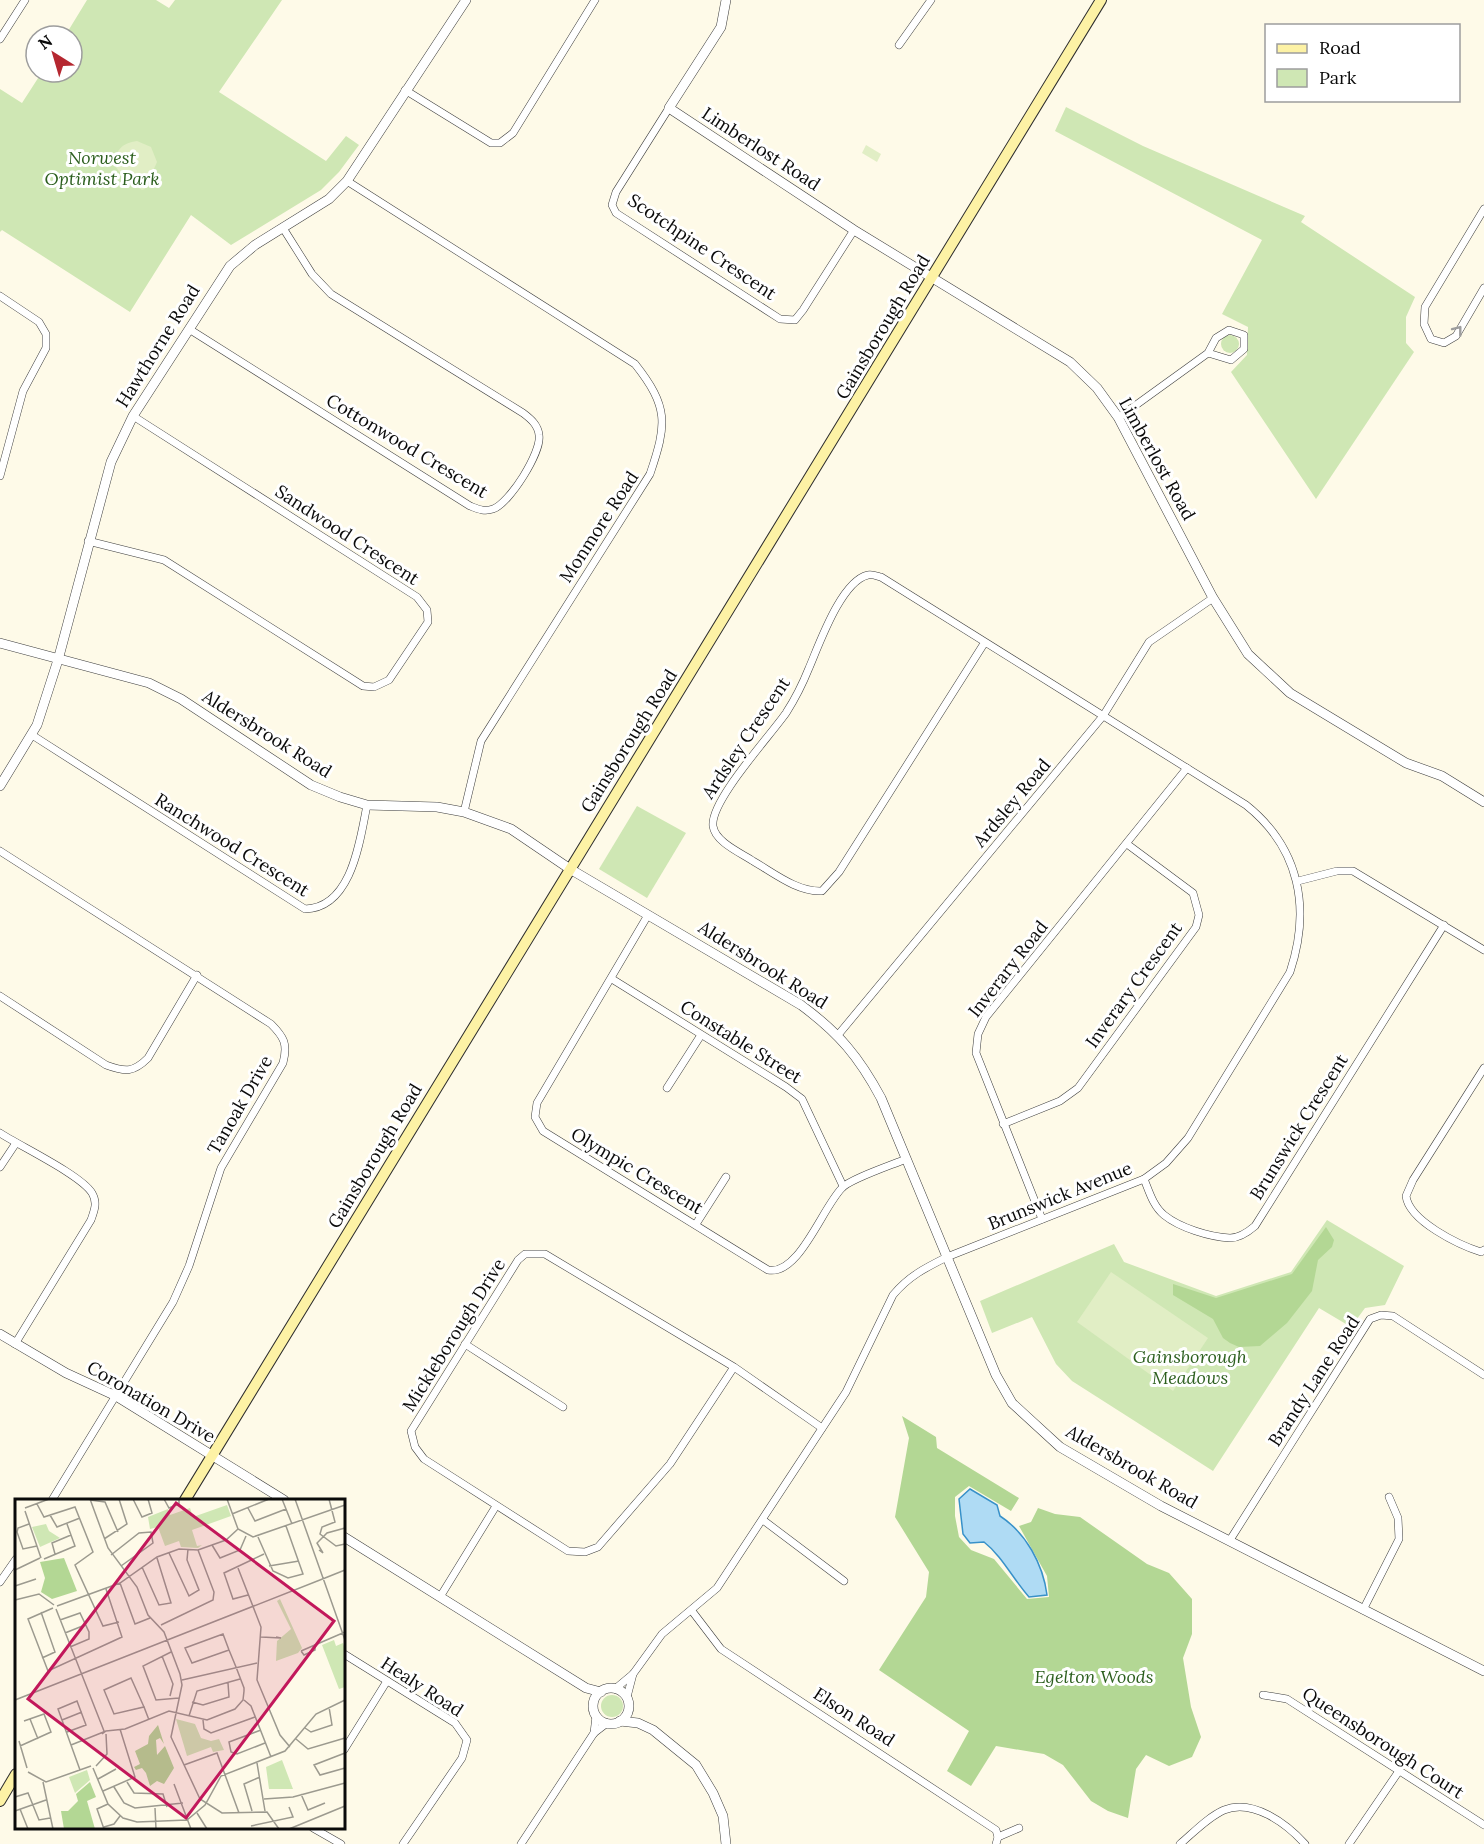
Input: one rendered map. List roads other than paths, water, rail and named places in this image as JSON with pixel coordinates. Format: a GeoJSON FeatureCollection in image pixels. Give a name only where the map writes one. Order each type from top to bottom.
{"type":"FeatureCollection","features":[{"type":"Feature","properties":{"kind":"main road","name":"Gainsborough Road"},"geometry":{"type":"LineString","coordinates":[[186,1499],[1101,0]]}},
{"type":"Feature","properties":{"kind":"main road"},"geometry":{"type":"LineString","coordinates":[[0,1801],[15,1776]]}},
{"type":"Feature","properties":{"kind":"street"},"geometry":{"type":"LineString","coordinates":[[0,39],[25,0]]}},
{"type":"Feature","properties":{"kind":"street","name":"Hawthorne Road"},"geometry":{"type":"LineString","coordinates":[[0,786],[32,735],[58,660],[88,541],[114,454],[133,416],[230,266],[255,245],[329,199],[347,182],[405,90],[466,0]]}},
{"type":"Feature","properties":{"kind":"street"},"geometry":{"type":"LineString","coordinates":[[405,90],[491,144],[500,143],[513,133],[595,0]]}},
{"type":"Feature","properties":{"kind":"street","name":"Scotchpine Crescent"},"geometry":{"type":"LineString","coordinates":[[726,0],[721,27],[616,192],[612,205],[616,213],[780,319],[795,320],[854,230]]}},
{"type":"Feature","properties":{"kind":"street"},"geometry":{"type":"LineString","coordinates":[[899,45],[931,0]]}},
{"type":"Feature","properties":{"kind":"street","name":"Limberlost Road"},"geometry":{"type":"LineString","coordinates":[[669,108],[854,230],[1070,362],[1098,388],[1118,418],[1213,598],[1248,654],[1290,693],[1406,763],[1442,776],[1484,802]]}},
{"type":"Feature","properties":{"kind":"street","name":"Monmore Road"},"geometry":{"type":"LineString","coordinates":[[347,182],[635,364],[658,397],[662,416],[661,442],[650,474],[481,741],[465,812]]}},
{"type":"Feature","properties":{"kind":"street"},"geometry":{"type":"LineString","coordinates":[[1484,209],[1480,223],[1425,307],[1424,324],[1431,339],[1444,343],[1456,336],[1484,288]]}},
{"type":"Feature","properties":{"kind":"street","name":"Cottonwood Crescent"},"geometry":{"type":"LineString","coordinates":[[189,329],[470,506],[483,511],[494,509],[504,502],[516,487],[537,451],[540,437],[535,423],[524,413],[331,294],[312,274],[283,228]]}},
{"type":"Feature","properties":{"kind":"street"},"geometry":{"type":"LineString","coordinates":[[0,296],[39,322],[46,334],[46,348],[23,391],[0,476]]}},
{"type":"Feature","properties":{"kind":"street"},"geometry":{"type":"LineString","coordinates":[[1118,418],[1208,353],[1215,338],[1229,330],[1244,335],[1244,349],[1231,360],[1208,353]]}},
{"type":"Feature","properties":{"kind":"street","name":"Sandwood Crescent"},"geometry":{"type":"LineString","coordinates":[[88,541],[164,560],[363,686],[374,687],[389,680],[428,622],[427,610],[417,597],[133,416]]}},
{"type":"Feature","properties":{"kind":"street","name":"Ardsley Crescent"},"geometry":{"type":"LineString","coordinates":[[986,642],[839,872],[822,891],[809,892],[794,885],[723,841],[713,828],[714,812],[745,765],[787,711],[818,645],[854,582],[869,574],[881,577],[986,642],[1103,716]]}},
{"type":"Feature","properties":{"kind":"street","name":"Ardsley Road"},"geometry":{"type":"LineString","coordinates":[[838,1035],[1103,716],[1149,642],[1213,598]]}},
{"type":"Feature","properties":{"kind":"street","name":"Aldersbrook Road"},"geometry":{"type":"LineString","coordinates":[[0,643],[149,683],[182,699],[311,785],[367,805],[436,807],[465,812],[511,829],[570,869],[801,1005],[838,1035],[865,1068],[881,1098],[996,1375],[1012,1402],[1033,1424],[1060,1447],[1161,1506],[1484,1671]]}},
{"type":"Feature","properties":{"kind":"street","name":"Brunswick Avenue"},"geometry":{"type":"LineString","coordinates":[[615,1689],[633,1674],[662,1634],[717,1588],[846,1392],[893,1295],[916,1272],[947,1257],[1144,1179],[1166,1163],[1188,1138],[1290,972],[1299,943],[1298,881],[1288,857],[1263,818],[1103,716]]}},
{"type":"Feature","properties":{"kind":"street","name":"Ranchwood Crescent"},"geometry":{"type":"LineString","coordinates":[[32,735],[305,909],[320,907],[342,885],[354,863],[367,805]]}},
{"type":"Feature","properties":{"kind":"street","name":"Inverary Road"},"geometry":{"type":"LineString","coordinates":[[1042,1219],[976,1053],[978,1034],[986,1017],[1187,768]]}},
{"type":"Feature","properties":{"kind":"street","name":"Inverary Crescent"},"geometry":{"type":"LineString","coordinates":[[1003,1124],[1060,1101],[1078,1088],[1196,927],[1199,915],[1192,893],[1126,844]]}},
{"type":"Feature","properties":{"kind":"street","name":"Tanoak Drive"},"geometry":{"type":"LineString","coordinates":[[0,851],[271,1024],[284,1036],[287,1049],[284,1063],[221,1168],[189,1266],[173,1302],[116,1396]]}},
{"type":"Feature","properties":{"kind":"street"},"geometry":{"type":"LineString","coordinates":[[1298,881],[1337,871],[1353,871],[1484,950]]}},
{"type":"Feature","properties":{"kind":"street","name":"Olympic Crescent"},"geometry":{"type":"LineString","coordinates":[[648,915],[537,1103],[535,1117],[543,1131],[768,1270],[776,1271],[792,1263],[843,1186]]}},
{"type":"Feature","properties":{"kind":"street","name":"Brunswick Crescent"},"geometry":{"type":"LineString","coordinates":[[1144,1179],[1156,1206],[1165,1216],[1190,1229],[1232,1238],[1245,1234],[1255,1226],[1444,925]]}},
{"type":"Feature","properties":{"kind":"street"},"geometry":{"type":"LineString","coordinates":[[0,996],[105,1065],[120,1070],[137,1069],[148,1058],[197,975]]}},
{"type":"Feature","properties":{"kind":"street","name":"Constable Street"},"geometry":{"type":"LineString","coordinates":[[612,979],[802,1099],[843,1186]]}},
{"type":"Feature","properties":{"kind":"street"},"geometry":{"type":"LineString","coordinates":[[667,1088],[701,1035]]}},
{"type":"Feature","properties":{"kind":"street"},"geometry":{"type":"LineString","coordinates":[[1484,1068],[1413,1180],[1406,1196],[1411,1211],[1460,1246],[1481,1252],[1484,1250]]}},
{"type":"Feature","properties":{"kind":"street"},"geometry":{"type":"LineString","coordinates":[[0,1133],[75,1179],[92,1193],[96,1207],[91,1220],[15,1344]]}},
{"type":"Feature","properties":{"kind":"street"},"geometry":{"type":"LineString","coordinates":[[0,1167],[16,1143]]}},
{"type":"Feature","properties":{"kind":"street"},"geometry":{"type":"LineString","coordinates":[[843,1186],[906,1159]]}},
{"type":"Feature","properties":{"kind":"street"},"geometry":{"type":"LineString","coordinates":[[696,1224],[726,1177]]}},
{"type":"Feature","properties":{"kind":"street","name":"Mickleborough Drive"},"geometry":{"type":"LineString","coordinates":[[734,1368],[670,1464],[598,1547],[585,1552],[568,1551],[424,1459],[415,1447],[411,1431],[518,1260],[525,1254],[545,1254],[734,1368],[822,1428]]}},
{"type":"Feature","properties":{"kind":"street","name":"Brandy Lane Road"},"geometry":{"type":"LineString","coordinates":[[1230,1540],[1370,1319],[1381,1315],[1393,1316],[1484,1376]]}},
{"type":"Feature","properties":{"kind":"street","name":"Coronation Drive"},"geometry":{"type":"LineString","coordinates":[[0,1334],[116,1396],[282,1499]]}},
{"type":"Feature","properties":{"kind":"street"},"geometry":{"type":"LineString","coordinates":[[465,1344],[563,1407]]}},
{"type":"Feature","properties":{"kind":"street"},"geometry":{"type":"LineString","coordinates":[[53,1499],[116,1396]]}},
{"type":"Feature","properties":{"kind":"street"},"geometry":{"type":"LineString","coordinates":[[1363,1610],[1399,1539],[1398,1518],[1389,1497]]}},
{"type":"Feature","properties":{"kind":"street"},"geometry":{"type":"LineString","coordinates":[[440,1597],[496,1506]]}},
{"type":"Feature","properties":{"kind":"street"},"geometry":{"type":"LineString","coordinates":[[763,1520],[843,1581]]}},
{"type":"Feature","properties":{"kind":"street"},"geometry":{"type":"LineString","coordinates":[[345,1538],[586,1688],[601,1692],[615,1689],[628,1702],[638,1723]]}},
{"type":"Feature","properties":{"kind":"street"},"geometry":{"type":"LineString","coordinates":[[0,1582],[15,1560]]}},
{"type":"Feature","properties":{"kind":"street","name":"Elson Road"},"geometry":{"type":"LineString","coordinates":[[692,1611],[721,1649],[996,1830],[997,1841]]}},
{"type":"Feature","properties":{"kind":"street","name":"Healy Road"},"geometry":{"type":"LineString","coordinates":[[345,1655],[455,1723],[467,1740],[462,1758],[403,1844]]}},
{"type":"Feature","properties":{"kind":"street","name":"Brunswick Avenue"},"geometry":{"type":"LineString","coordinates":[[628,1702],[633,1674]]}},
{"type":"Feature","properties":{"kind":"street"},"geometry":{"type":"LineString","coordinates":[[345,1748],[387,1681]]}},
{"type":"Feature","properties":{"kind":"street"},"geometry":{"type":"LineString","coordinates":[[586,1688],[594,1703],[596,1716],[594,1733]]}},
{"type":"Feature","properties":{"kind":"street"},"geometry":{"type":"LineString","coordinates":[[594,1703],[601,1692]]}},
{"type":"Feature","properties":{"kind":"street","name":"Queensborough Court"},"geometry":{"type":"LineString","coordinates":[[1263,1695],[1287,1699],[1484,1825]]}},
{"type":"Feature","properties":{"kind":"street"},"geometry":{"type":"LineString","coordinates":[[620,1721],[627,1715],[628,1702]]}},
{"type":"Feature","properties":{"kind":"street"},"geometry":{"type":"LineString","coordinates":[[596,1716],[607,1723]]}},
{"type":"Feature","properties":{"kind":"street"},"geometry":{"type":"LineString","coordinates":[[521,1844],[594,1733],[607,1723],[620,1721],[638,1723],[653,1731],[696,1765],[713,1793],[723,1816],[726,1844]]}},
{"type":"Feature","properties":{"kind":"street"},"geometry":{"type":"LineString","coordinates":[[1349,1844],[1399,1771]]}},
{"type":"Feature","properties":{"kind":"street"},"geometry":{"type":"LineString","coordinates":[[1180,1844],[1225,1810],[1245,1807],[1266,1814],[1296,1834],[1305,1844]]}},
{"type":"Feature","properties":{"kind":"street"},"geometry":{"type":"LineString","coordinates":[[997,1841],[1019,1828]]}},
{"type":"Feature","properties":{"kind":"street"},"geometry":{"type":"LineString","coordinates":[[316,1829],[341,1844]]}},
{"type":"Feature","properties":{"kind":"water"},"geometry":{"type":"Polygon","coordinates":[[[970,1489],[997,1505],[1000,1516],[1025,1540],[1042,1572],[1047,1595],[1029,1597],[1002,1561],[984,1542],[970,1543],[963,1534],[959,1499],[970,1489]]]}},
{"type":"Feature","properties":{"kind":"park label","name":"Norwest Optimist Park"},"geometry":{"type":"Point","coordinates":[102,168]}},
{"type":"Feature","properties":{"kind":"park label","name":"Gainsborough Meadows"},"geometry":{"type":"Point","coordinates":[1190,1367]}},
{"type":"Feature","properties":{"kind":"park label","name":"Egelton Woods"},"geometry":{"type":"Point","coordinates":[1094,1677]}}]}
